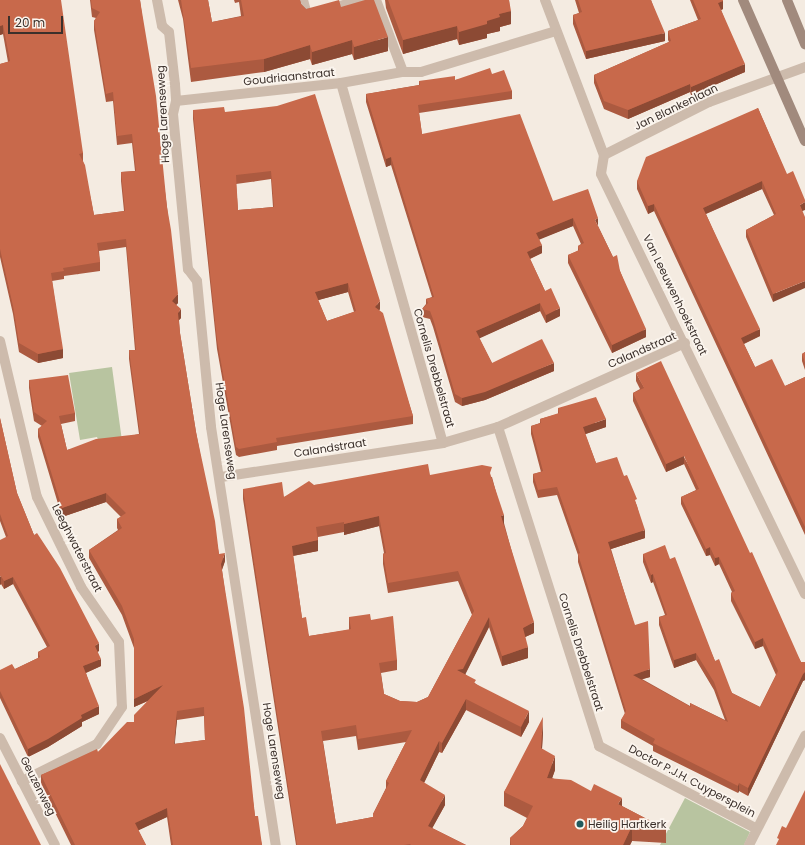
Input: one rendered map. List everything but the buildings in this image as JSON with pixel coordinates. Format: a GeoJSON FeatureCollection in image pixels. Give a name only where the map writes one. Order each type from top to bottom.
{"type":"FeatureCollection","features":[{"type":"Feature","properties":{"kind":"street","name":"Hoge Larenseweg"},"geometry":{"type":"LineString","coordinates":[[157,0],[162,26],[169,32],[176,101],[173,114],[188,269],[197,281],[211,427],[220,477],[276,845]]}},
{"type":"Feature","properties":{"kind":"street"},"geometry":{"type":"LineString","coordinates":[[303,0],[307,15],[362,0]]}},
{"type":"Feature","properties":{"kind":"street"},"geometry":{"type":"LineString","coordinates":[[376,0],[403,72]]}},
{"type":"Feature","properties":{"kind":"street","name":"Van Leeuwenhoekstraat"},"geometry":{"type":"LineString","coordinates":[[545,0],[604,155],[601,174],[685,343],[805,594]]}},
{"type":"Feature","properties":{"kind":"street"},"geometry":{"type":"LineString","coordinates":[[743,0],[805,141]]}},
{"type":"Feature","properties":{"kind":"street"},"geometry":{"type":"LineString","coordinates":[[787,0],[805,44]]}},
{"type":"Feature","properties":{"kind":"street","name":"Goudriaanstraat"},"geometry":{"type":"LineString","coordinates":[[176,101],[342,83],[403,72],[421,72],[556,31]]}},
{"type":"Feature","properties":{"kind":"street","name":"Jan Blankenlaan"},"geometry":{"type":"LineString","coordinates":[[604,155],[709,102],[805,67]]}},
{"type":"Feature","properties":{"kind":"street","name":"Cornelis Drebbelstraat"},"geometry":{"type":"LineString","coordinates":[[342,83],[443,443],[498,427],[599,746]]}},
{"type":"Feature","properties":{"kind":"street","name":"Leeghwaterstraat"},"geometry":{"type":"LineString","coordinates":[[0,341],[37,497],[81,587],[119,642],[122,707],[97,744],[22,781]]}},
{"type":"Feature","properties":{"kind":"street","name":"Calandstraat"},"geometry":{"type":"LineString","coordinates":[[498,427],[685,343]]}},
{"type":"Feature","properties":{"kind":"street","name":"Calandstraat"},"geometry":{"type":"LineString","coordinates":[[220,477],[443,443]]}},
{"type":"Feature","properties":{"kind":"street"},"geometry":{"type":"LineString","coordinates":[[757,829],[805,736]]}},
{"type":"Feature","properties":{"kind":"street","name":"Geuzenweg"},"geometry":{"type":"LineString","coordinates":[[0,738],[55,845]]}},
{"type":"Feature","properties":{"kind":"street","name":"Doctor P.J.H. Cuypersplein"},"geometry":{"type":"LineString","coordinates":[[599,746],[757,829],[749,845]]}},
{"type":"Feature","properties":{"kind":"green space"},"geometry":{"type":"Polygon","coordinates":[[[112,367],[122,441],[100,445],[97,437],[80,440],[69,373],[112,367]]]}},
{"type":"Feature","properties":{"kind":"green space"},"geometry":{"type":"Polygon","coordinates":[[[685,798],[750,832],[744,845],[660,845],[685,798]]]}},
{"type":"Feature","properties":{"kind":"place","name":"Heilig Hartkerk"},"geometry":{"type":"Point","coordinates":[580,824]}}]}
